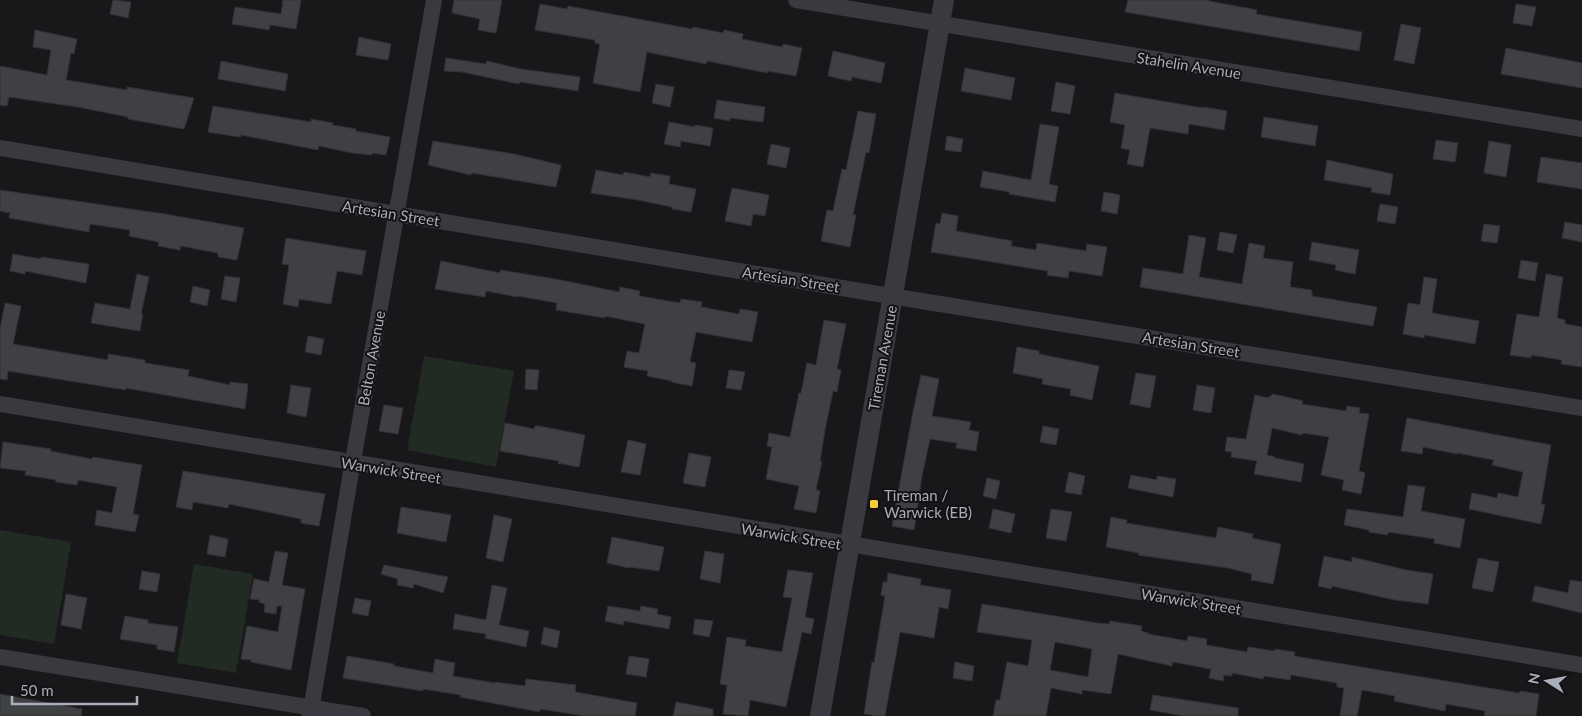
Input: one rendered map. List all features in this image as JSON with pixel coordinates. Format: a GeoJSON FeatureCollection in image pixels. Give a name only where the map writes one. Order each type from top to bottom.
{"type":"FeatureCollection","features":[{"type":"Feature","properties":{"kind":"street","name":"Belton Avenue"},"geometry":{"type":"LineString","coordinates":[[311,712],[352,463],[434,0]]}},
{"type":"Feature","properties":{"kind":"street","name":"Stahelin Avenue"},"geometry":{"type":"LineString","coordinates":[[796,0],[1582,130]]}},
{"type":"Feature","properties":{"kind":"street","name":"Tireman Avenue"},"geometry":{"type":"LineString","coordinates":[[820,716],[944,0]]}},
{"type":"Feature","properties":{"kind":"street","name":"Artesian Street"},"geometry":{"type":"LineString","coordinates":[[0,148],[1582,408]]}},
{"type":"Feature","properties":{"kind":"street","name":"Warwick Street"},"geometry":{"type":"LineString","coordinates":[[0,404],[1582,665]]}},
{"type":"Feature","properties":{"kind":"street"},"geometry":{"type":"LineString","coordinates":[[0,657],[311,712],[363,716]]}},
{"type":"Feature","properties":{"kind":"shaded area"},"geometry":{"type":"Polygon","coordinates":[[[424,356],[514,371],[496,467],[407,450],[424,356]]]}},
{"type":"Feature","properties":{"kind":"shaded area"},"geometry":{"type":"Polygon","coordinates":[[[0,530],[71,542],[54,644],[0,635],[0,530]]]}},
{"type":"Feature","properties":{"kind":"shaded area"},"geometry":{"type":"Polygon","coordinates":[[[194,564],[253,574],[236,673],[177,663],[194,564]]]}},
{"type":"Feature","properties":{"kind":"building"},"geometry":{"type":"Polygon","coordinates":[[[113,0],[131,2],[128,18],[110,14],[113,0]]]}},
{"type":"Feature","properties":{"kind":"building"},"geometry":{"type":"Polygon","coordinates":[[[283,0],[301,0],[296,29],[270,25],[269,30],[232,24],[235,7],[281,14],[283,0]]]}},
{"type":"Feature","properties":{"kind":"building"},"geometry":{"type":"Polygon","coordinates":[[[454,0],[502,0],[496,33],[478,30],[480,19],[452,13],[454,0]]]}},
{"type":"Feature","properties":{"kind":"building"},"geometry":{"type":"Polygon","coordinates":[[[1128,0],[1209,0],[1257,10],[1256,14],[1362,32],[1359,51],[1125,12],[1128,0]]]}},
{"type":"Feature","properties":{"kind":"building"},"geometry":{"type":"Polygon","coordinates":[[[540,4],[567,9],[568,6],[692,29],[693,27],[723,33],[724,30],[743,34],[742,39],[782,47],[783,44],[802,48],[796,76],[768,71],[768,73],[707,61],[706,64],[647,52],[640,92],[593,83],[600,44],[595,43],[595,40],[535,30],[540,4]]]}},
{"type":"Feature","properties":{"kind":"building"},"geometry":{"type":"Polygon","coordinates":[[[1516,4],[1536,7],[1532,26],[1513,23],[1516,4]]]}},
{"type":"Feature","properties":{"kind":"building"},"geometry":{"type":"Polygon","coordinates":[[[1401,24],[1421,28],[1414,64],[1394,60],[1401,24]]]}},
{"type":"Feature","properties":{"kind":"building"},"geometry":{"type":"Polygon","coordinates":[[[35,30],[77,39],[74,54],[71,53],[66,80],[127,90],[127,87],[194,98],[184,129],[128,119],[128,117],[78,107],[9,97],[7,106],[0,105],[0,66],[47,75],[51,50],[33,47],[35,30]]]}},
{"type":"Feature","properties":{"kind":"building"},"geometry":{"type":"Polygon","coordinates":[[[359,37],[391,44],[388,60],[356,55],[359,37]]]}},
{"type":"Feature","properties":{"kind":"building"},"geometry":{"type":"Polygon","coordinates":[[[1506,48],[1582,63],[1582,88],[1501,74],[1506,48]]]}},
{"type":"Feature","properties":{"kind":"building"},"geometry":{"type":"Polygon","coordinates":[[[833,51],[885,63],[881,83],[852,77],[851,81],[828,76],[833,51]]]}},
{"type":"Feature","properties":{"kind":"building"},"geometry":{"type":"Polygon","coordinates":[[[446,58],[486,64],[487,61],[521,69],[580,77],[578,91],[520,82],[519,84],[462,72],[444,71],[446,58]]]}},
{"type":"Feature","properties":{"kind":"building"},"geometry":{"type":"Polygon","coordinates":[[[221,61],[288,74],[285,91],[218,79],[221,61]]]}},
{"type":"Feature","properties":{"kind":"building"},"geometry":{"type":"Polygon","coordinates":[[[965,68],[1015,78],[1011,100],[961,91],[965,68]]]}},
{"type":"Feature","properties":{"kind":"building"},"geometry":{"type":"Polygon","coordinates":[[[1056,82],[1075,86],[1070,114],[1051,111],[1056,82]]]}},
{"type":"Feature","properties":{"kind":"building"},"geometry":{"type":"Polygon","coordinates":[[[656,84],[674,87],[670,107],[652,103],[656,84]]]}},
{"type":"Feature","properties":{"kind":"building"},"geometry":{"type":"Polygon","coordinates":[[[1115,93],[1227,111],[1224,130],[1189,124],[1188,134],[1150,128],[1143,167],[1127,164],[1130,150],[1121,148],[1125,125],[1110,122],[1115,93]]]}},
{"type":"Feature","properties":{"kind":"building"},"geometry":{"type":"Polygon","coordinates":[[[717,100],[765,107],[763,122],[730,118],[730,121],[714,118],[717,100]]]}},
{"type":"Feature","properties":{"kind":"building"},"geometry":{"type":"Polygon","coordinates":[[[213,106],[311,122],[311,119],[356,129],[356,131],[390,137],[386,155],[352,153],[319,146],[318,150],[241,135],[240,137],[208,132],[213,106]]]}},
{"type":"Feature","properties":{"kind":"building"},"geometry":{"type":"Polygon","coordinates":[[[858,111],[876,114],[869,153],[866,152],[853,215],[856,215],[850,247],[821,241],[827,210],[833,211],[842,169],[846,170],[858,111]]]}},
{"type":"Feature","properties":{"kind":"building"},"geometry":{"type":"Polygon","coordinates":[[[1264,117],[1318,126],[1315,146],[1261,137],[1264,117]]]}},
{"type":"Feature","properties":{"kind":"building"},"geometry":{"type":"Polygon","coordinates":[[[669,122],[713,128],[710,146],[681,141],[680,147],[664,144],[669,122]]]}},
{"type":"Feature","properties":{"kind":"building"},"geometry":{"type":"Polygon","coordinates":[[[1040,124],[1059,127],[1049,184],[1058,186],[1055,202],[980,187],[983,171],[1031,180],[1040,124]]]}},
{"type":"Feature","properties":{"kind":"building"},"geometry":{"type":"Polygon","coordinates":[[[947,136],[963,139],[961,152],[945,150],[947,136]]]}},
{"type":"Feature","properties":{"kind":"building"},"geometry":{"type":"Polygon","coordinates":[[[1436,140],[1458,143],[1455,162],[1433,159],[1436,140]]]}},
{"type":"Feature","properties":{"kind":"building"},"geometry":{"type":"Polygon","coordinates":[[[433,141],[514,154],[561,165],[556,187],[472,173],[471,175],[428,165],[433,141]]]}},
{"type":"Feature","properties":{"kind":"building"},"geometry":{"type":"Polygon","coordinates":[[[1489,141],[1511,145],[1506,177],[1484,173],[1489,141]]]}},
{"type":"Feature","properties":{"kind":"building"},"geometry":{"type":"Polygon","coordinates":[[[771,144],[790,148],[786,168],[767,164],[771,144]]]}},
{"type":"Feature","properties":{"kind":"building"},"geometry":{"type":"Polygon","coordinates":[[[1541,157],[1582,163],[1582,189],[1537,182],[1541,157]]]}},
{"type":"Feature","properties":{"kind":"building"},"geometry":{"type":"Polygon","coordinates":[[[1327,160],[1393,174],[1390,195],[1371,192],[1372,188],[1324,180],[1327,160]]]}},
{"type":"Feature","properties":{"kind":"building"},"geometry":{"type":"Polygon","coordinates":[[[596,170],[623,175],[624,172],[650,177],[651,173],[670,176],[669,184],[696,189],[691,212],[638,200],[591,193],[596,170]]]}},
{"type":"Feature","properties":{"kind":"building"},"geometry":{"type":"Polygon","coordinates":[[[732,188],[769,195],[765,216],[753,214],[751,226],[725,221],[732,188]]]}},
{"type":"Feature","properties":{"kind":"building"},"geometry":{"type":"Polygon","coordinates":[[[0,190],[165,214],[244,228],[237,260],[218,257],[218,253],[181,246],[180,250],[158,246],[159,242],[129,236],[130,230],[90,224],[89,232],[9,218],[10,213],[0,211],[0,190]]]}},
{"type":"Feature","properties":{"kind":"building"},"geometry":{"type":"Polygon","coordinates":[[[1104,192],[1120,195],[1117,214],[1101,211],[1104,192]]]}},
{"type":"Feature","properties":{"kind":"building"},"geometry":{"type":"Polygon","coordinates":[[[1380,204],[1398,207],[1395,224],[1377,221],[1380,204]]]}},
{"type":"Feature","properties":{"kind":"building"},"geometry":{"type":"Polygon","coordinates":[[[942,213],[958,216],[956,231],[1012,241],[1011,246],[1036,250],[1037,243],[1086,251],[1087,244],[1107,247],[1102,276],[1069,271],[1068,278],[1047,275],[1048,271],[931,252],[936,223],[940,224],[942,213]]]}},
{"type":"Feature","properties":{"kind":"building"},"geometry":{"type":"Polygon","coordinates":[[[1565,222],[1582,225],[1582,242],[1562,238],[1565,222]]]}},
{"type":"Feature","properties":{"kind":"building"},"geometry":{"type":"Polygon","coordinates":[[[1484,224],[1500,226],[1497,243],[1481,241],[1484,224]]]}},
{"type":"Feature","properties":{"kind":"building"},"geometry":{"type":"Polygon","coordinates":[[[1220,232],[1237,235],[1233,253],[1217,250],[1220,232]]]}},
{"type":"Feature","properties":{"kind":"building"},"geometry":{"type":"Polygon","coordinates":[[[1189,235],[1206,238],[1199,277],[1242,284],[1249,243],[1265,246],[1263,258],[1293,262],[1290,287],[1312,290],[1312,296],[1377,307],[1373,326],[1140,287],[1143,268],[1183,274],[1189,235]]]}},
{"type":"Feature","properties":{"kind":"building"},"geometry":{"type":"Polygon","coordinates":[[[286,238],[366,251],[362,275],[337,271],[331,304],[299,299],[298,307],[283,304],[289,265],[282,264],[286,238]]]}},
{"type":"Feature","properties":{"kind":"building"},"geometry":{"type":"Polygon","coordinates":[[[1312,242],[1359,250],[1355,274],[1335,270],[1336,265],[1309,260],[1312,242]]]}},
{"type":"Feature","properties":{"kind":"building"},"geometry":{"type":"Polygon","coordinates":[[[13,254],[89,264],[86,283],[25,271],[25,274],[10,271],[13,254]]]}},
{"type":"Feature","properties":{"kind":"building"},"geometry":{"type":"Polygon","coordinates":[[[1521,260],[1538,263],[1535,281],[1518,278],[1521,260]]]}},
{"type":"Feature","properties":{"kind":"building"},"geometry":{"type":"Polygon","coordinates":[[[441,261],[500,273],[501,270],[561,280],[619,292],[620,287],[640,291],[639,296],[680,303],[681,299],[702,302],[701,307],[739,314],[740,309],[758,312],[752,342],[696,332],[690,362],[696,363],[692,386],[647,376],[648,371],[624,367],[627,351],[639,353],[645,324],[605,316],[605,318],[556,310],[557,303],[518,296],[486,291],[485,297],[435,289],[441,261]]]}},
{"type":"Feature","properties":{"kind":"building"},"geometry":{"type":"Polygon","coordinates":[[[137,274],[149,277],[141,314],[143,314],[140,331],[91,323],[95,303],[130,309],[137,274]]]}},
{"type":"Feature","properties":{"kind":"building"},"geometry":{"type":"Polygon","coordinates":[[[1546,274],[1563,277],[1557,318],[1565,320],[1565,324],[1582,327],[1582,367],[1561,364],[1562,360],[1531,355],[1531,358],[1510,355],[1517,314],[1539,317],[1546,274]]]}},
{"type":"Feature","properties":{"kind":"building"},"geometry":{"type":"Polygon","coordinates":[[[225,276],[240,278],[236,302],[221,299],[225,276]]]}},
{"type":"Feature","properties":{"kind":"building"},"geometry":{"type":"Polygon","coordinates":[[[1424,277],[1437,279],[1432,313],[1479,321],[1475,344],[1424,335],[1424,338],[1403,334],[1408,303],[1420,305],[1424,277]]]}},
{"type":"Feature","properties":{"kind":"building"},"geometry":{"type":"Polygon","coordinates":[[[193,286],[210,290],[207,306],[190,302],[193,286]]]}},
{"type":"Feature","properties":{"kind":"building"},"geometry":{"type":"Polygon","coordinates":[[[5,303],[21,306],[13,344],[108,360],[108,354],[145,360],[145,363],[189,370],[188,376],[230,385],[230,382],[248,384],[245,409],[126,388],[126,390],[8,371],[7,380],[0,379],[0,329],[5,303]]]}},
{"type":"Feature","properties":{"kind":"building"},"geometry":{"type":"Polygon","coordinates":[[[824,320],[846,324],[837,369],[841,370],[837,392],[833,391],[820,461],[822,461],[816,490],[820,491],[816,513],[794,509],[799,486],[766,479],[772,447],[767,446],[769,433],[790,437],[807,363],[816,365],[824,320]]]}},
{"type":"Feature","properties":{"kind":"building"},"geometry":{"type":"Polygon","coordinates":[[[308,336],[324,339],[321,355],[305,352],[308,336]]]}},
{"type":"Feature","properties":{"kind":"building"},"geometry":{"type":"Polygon","coordinates":[[[1017,347],[1039,351],[1039,354],[1099,366],[1092,400],[1070,395],[1071,389],[1042,384],[1043,379],[1013,373],[1017,347]]]}},
{"type":"Feature","properties":{"kind":"building"},"geometry":{"type":"Polygon","coordinates":[[[526,369],[539,370],[537,390],[525,389],[526,369]]]}},
{"type":"Feature","properties":{"kind":"building"},"geometry":{"type":"Polygon","coordinates":[[[729,370],[745,372],[741,390],[726,388],[729,370]]]}},
{"type":"Feature","properties":{"kind":"building"},"geometry":{"type":"Polygon","coordinates":[[[1136,373],[1156,376],[1150,408],[1130,404],[1136,373]]]}},
{"type":"Feature","properties":{"kind":"building"},"geometry":{"type":"Polygon","coordinates":[[[921,375],[939,379],[932,416],[971,422],[969,430],[979,432],[976,451],[956,448],[957,443],[930,439],[914,530],[892,526],[921,375]]]}},
{"type":"Feature","properties":{"kind":"building"},"geometry":{"type":"Polygon","coordinates":[[[291,385],[311,388],[306,417],[287,413],[291,385]]]}},
{"type":"Feature","properties":{"kind":"building"},"geometry":{"type":"Polygon","coordinates":[[[1197,385],[1215,388],[1211,413],[1193,410],[1197,385]]]}},
{"type":"Feature","properties":{"kind":"building"},"geometry":{"type":"Polygon","coordinates":[[[1273,394],[1303,401],[1302,404],[1346,411],[1347,406],[1360,408],[1359,413],[1369,414],[1359,471],[1365,473],[1361,494],[1342,490],[1344,480],[1321,475],[1329,437],[1303,433],[1302,435],[1272,428],[1267,455],[1304,464],[1301,482],[1254,474],[1257,461],[1231,457],[1232,452],[1225,451],[1227,437],[1246,439],[1255,395],[1268,398],[1273,394]]]}},
{"type":"Feature","properties":{"kind":"building"},"geometry":{"type":"Polygon","coordinates":[[[384,405],[403,408],[398,434],[379,431],[384,405]]]}},
{"type":"Feature","properties":{"kind":"building"},"geometry":{"type":"Polygon","coordinates":[[[1407,418],[1551,445],[1541,504],[1545,505],[1541,524],[1469,509],[1472,493],[1497,498],[1498,493],[1518,497],[1523,472],[1492,465],[1494,460],[1423,447],[1422,454],[1401,451],[1407,418]]]}},
{"type":"Feature","properties":{"kind":"building"},"geometry":{"type":"Polygon","coordinates":[[[505,423],[534,429],[535,426],[539,426],[585,435],[579,467],[558,463],[559,461],[500,451],[505,423]]]}},
{"type":"Feature","properties":{"kind":"building"},"geometry":{"type":"Polygon","coordinates":[[[1043,426],[1059,429],[1056,445],[1040,442],[1043,426]]]}},
{"type":"Feature","properties":{"kind":"building"},"geometry":{"type":"Polygon","coordinates":[[[628,440],[646,444],[640,475],[621,472],[628,440]]]}},
{"type":"Feature","properties":{"kind":"building"},"geometry":{"type":"Polygon","coordinates":[[[3,442],[51,449],[50,451],[92,459],[93,457],[142,465],[133,514],[139,515],[135,532],[95,525],[97,510],[112,513],[117,487],[78,480],[77,485],[56,482],[56,480],[25,475],[26,471],[0,468],[3,442]]]}},
{"type":"Feature","properties":{"kind":"building"},"geometry":{"type":"Polygon","coordinates":[[[689,453],[711,457],[705,487],[683,483],[689,453]]]}},
{"type":"Feature","properties":{"kind":"building"},"geometry":{"type":"Polygon","coordinates":[[[183,471],[325,494],[319,526],[301,523],[301,519],[229,504],[228,508],[193,502],[192,510],[176,507],[183,471]]]}},
{"type":"Feature","properties":{"kind":"building"},"geometry":{"type":"Polygon","coordinates":[[[1069,472],[1085,476],[1081,495],[1065,492],[1069,472]]]}},
{"type":"Feature","properties":{"kind":"building"},"geometry":{"type":"Polygon","coordinates":[[[1131,475],[1157,480],[1157,476],[1176,479],[1173,497],[1128,488],[1131,475]]]}},
{"type":"Feature","properties":{"kind":"building"},"geometry":{"type":"Polygon","coordinates":[[[987,478],[1000,481],[996,499],[983,496],[987,478]]]}},
{"type":"Feature","properties":{"kind":"building"},"geometry":{"type":"Polygon","coordinates":[[[1408,485],[1425,487],[1421,511],[1465,519],[1460,548],[1434,543],[1435,539],[1388,532],[1388,535],[1344,525],[1347,509],[1403,517],[1408,485]]]}},
{"type":"Feature","properties":{"kind":"building"},"geometry":{"type":"Polygon","coordinates":[[[401,507],[451,515],[446,542],[397,533],[401,507]]]}},
{"type":"Feature","properties":{"kind":"building"},"geometry":{"type":"Polygon","coordinates":[[[993,509],[1015,514],[1011,533],[989,528],[993,509]]]}},
{"type":"Feature","properties":{"kind":"building"},"geometry":{"type":"Polygon","coordinates":[[[1051,509],[1072,512],[1066,541],[1046,538],[1051,509]]]}},
{"type":"Feature","properties":{"kind":"building"},"geometry":{"type":"Polygon","coordinates":[[[494,515],[512,519],[503,562],[486,558],[494,515]]]}},
{"type":"Feature","properties":{"kind":"building"},"geometry":{"type":"Polygon","coordinates":[[[1111,517],[1127,520],[1126,523],[1216,538],[1218,527],[1253,534],[1252,538],[1281,544],[1273,584],[1251,580],[1252,574],[1228,568],[1138,555],[1139,553],[1106,547],[1111,517]]]}},
{"type":"Feature","properties":{"kind":"building"},"geometry":{"type":"Polygon","coordinates":[[[210,535],[228,539],[225,557],[207,554],[210,535]]]}},
{"type":"Feature","properties":{"kind":"building"},"geometry":{"type":"Polygon","coordinates":[[[612,537],[664,547],[659,571],[629,568],[607,563],[612,537]]]}},
{"type":"Feature","properties":{"kind":"building"},"geometry":{"type":"Polygon","coordinates":[[[275,551],[288,553],[282,585],[305,589],[291,670],[241,659],[247,626],[278,632],[282,606],[277,606],[276,614],[264,612],[265,604],[259,602],[260,600],[250,599],[254,579],[269,582],[275,551]]]}},
{"type":"Feature","properties":{"kind":"building"},"geometry":{"type":"Polygon","coordinates":[[[705,551],[724,554],[720,583],[700,579],[705,551]]]}},
{"type":"Feature","properties":{"kind":"building"},"geometry":{"type":"Polygon","coordinates":[[[1324,556],[1352,562],[1352,557],[1406,570],[1433,574],[1428,604],[1395,600],[1332,586],[1331,589],[1318,586],[1324,556]]]}},
{"type":"Feature","properties":{"kind":"building"},"geometry":{"type":"Polygon","coordinates":[[[1478,558],[1499,562],[1493,592],[1472,588],[1478,558]]]}},
{"type":"Feature","properties":{"kind":"building"},"geometry":{"type":"Polygon","coordinates":[[[384,565],[448,577],[443,593],[414,584],[413,588],[397,585],[398,579],[381,574],[384,565]]]}},
{"type":"Feature","properties":{"kind":"building"},"geometry":{"type":"Polygon","coordinates":[[[788,570],[813,573],[805,617],[814,619],[811,634],[802,632],[786,707],[750,700],[748,716],[723,714],[727,685],[720,684],[727,637],[746,640],[745,646],[782,652],[792,598],[783,597],[788,570]]]}},
{"type":"Feature","properties":{"kind":"building"},"geometry":{"type":"Polygon","coordinates":[[[142,571],[160,574],[157,592],[139,589],[142,571]]]}},
{"type":"Feature","properties":{"kind":"building"},"geometry":{"type":"Polygon","coordinates":[[[888,573],[921,579],[920,585],[951,590],[948,609],[939,607],[934,638],[900,632],[885,716],[878,716],[864,714],[885,596],[881,595],[883,582],[887,582],[888,573]]]}},
{"type":"Feature","properties":{"kind":"building"},"geometry":{"type":"Polygon","coordinates":[[[1570,580],[1582,582],[1582,613],[1532,601],[1535,586],[1568,593],[1570,580]]]}},
{"type":"Feature","properties":{"kind":"building"},"geometry":{"type":"Polygon","coordinates":[[[492,585],[507,588],[499,625],[529,631],[526,647],[485,638],[486,634],[453,629],[455,614],[486,620],[492,585]]]}},
{"type":"Feature","properties":{"kind":"building"},"geometry":{"type":"Polygon","coordinates":[[[66,594],[87,598],[81,629],[61,625],[66,594]]]}},
{"type":"Feature","properties":{"kind":"building"},"geometry":{"type":"Polygon","coordinates":[[[355,598],[371,601],[368,616],[352,613],[355,598]]]}},
{"type":"Feature","properties":{"kind":"building"},"geometry":{"type":"Polygon","coordinates":[[[982,604],[1097,623],[1109,624],[1110,621],[1142,626],[1141,631],[1148,634],[1187,641],[1188,636],[1207,639],[1206,645],[1247,652],[1248,647],[1275,651],[1275,649],[1295,652],[1294,656],[1519,693],[1520,691],[1539,694],[1536,716],[1484,716],[1485,711],[1446,704],[1445,711],[1394,701],[1395,696],[1362,690],[1357,716],[1340,716],[1344,688],[1337,687],[1337,683],[1291,675],[1290,680],[1264,676],[1263,679],[1232,673],[1232,676],[1224,675],[1223,681],[1209,678],[1211,669],[1173,662],[1172,666],[1118,654],[1111,694],[1082,690],[1082,694],[1051,688],[1046,716],[993,716],[996,700],[1000,700],[1007,662],[1028,666],[1032,640],[977,632],[982,604]],[[1055,642],[1050,670],[1088,677],[1092,649],[1055,642]]]}},
{"type":"Feature","properties":{"kind":"building"},"geometry":{"type":"Polygon","coordinates":[[[608,606],[640,611],[641,606],[658,609],[657,614],[671,617],[669,629],[624,621],[623,625],[605,621],[608,606]]]}},
{"type":"Feature","properties":{"kind":"building"},"geometry":{"type":"Polygon","coordinates":[[[125,616],[148,620],[148,623],[178,627],[174,652],[157,649],[157,645],[120,639],[125,616]]]}},
{"type":"Feature","properties":{"kind":"building"},"geometry":{"type":"Polygon","coordinates":[[[695,619],[713,621],[709,637],[693,634],[695,619]]]}},
{"type":"Feature","properties":{"kind":"building"},"geometry":{"type":"Polygon","coordinates":[[[544,627],[560,631],[557,648],[541,644],[544,627]]]}},
{"type":"Feature","properties":{"kind":"building"},"geometry":{"type":"Polygon","coordinates":[[[347,656],[433,673],[435,659],[455,663],[453,676],[495,683],[525,686],[526,679],[576,685],[575,692],[637,703],[635,716],[585,716],[540,709],[540,712],[460,697],[461,695],[343,678],[347,656]]]}},
{"type":"Feature","properties":{"kind":"building"},"geometry":{"type":"Polygon","coordinates":[[[629,656],[649,659],[646,677],[626,674],[629,656]]]}},
{"type":"Feature","properties":{"kind":"building"},"geometry":{"type":"Polygon","coordinates":[[[955,662],[974,666],[972,681],[953,678],[955,662]]]}},
{"type":"Feature","properties":{"kind":"building"},"geometry":{"type":"Polygon","coordinates":[[[0,694],[82,709],[81,716],[0,716],[0,694]]]}},
{"type":"Feature","properties":{"kind":"building"},"geometry":{"type":"Polygon","coordinates":[[[1153,695],[1238,708],[1238,716],[1184,716],[1150,710],[1153,695]]]}},
{"type":"Feature","properties":{"kind":"building"},"geometry":{"type":"Polygon","coordinates":[[[676,702],[713,709],[713,716],[673,716],[676,702]]]}},
{"type":"Feature","properties":{"kind":"place","name":"Tireman / Warwick (EB)"},"geometry":{"type":"Point","coordinates":[874,504]}}]}
